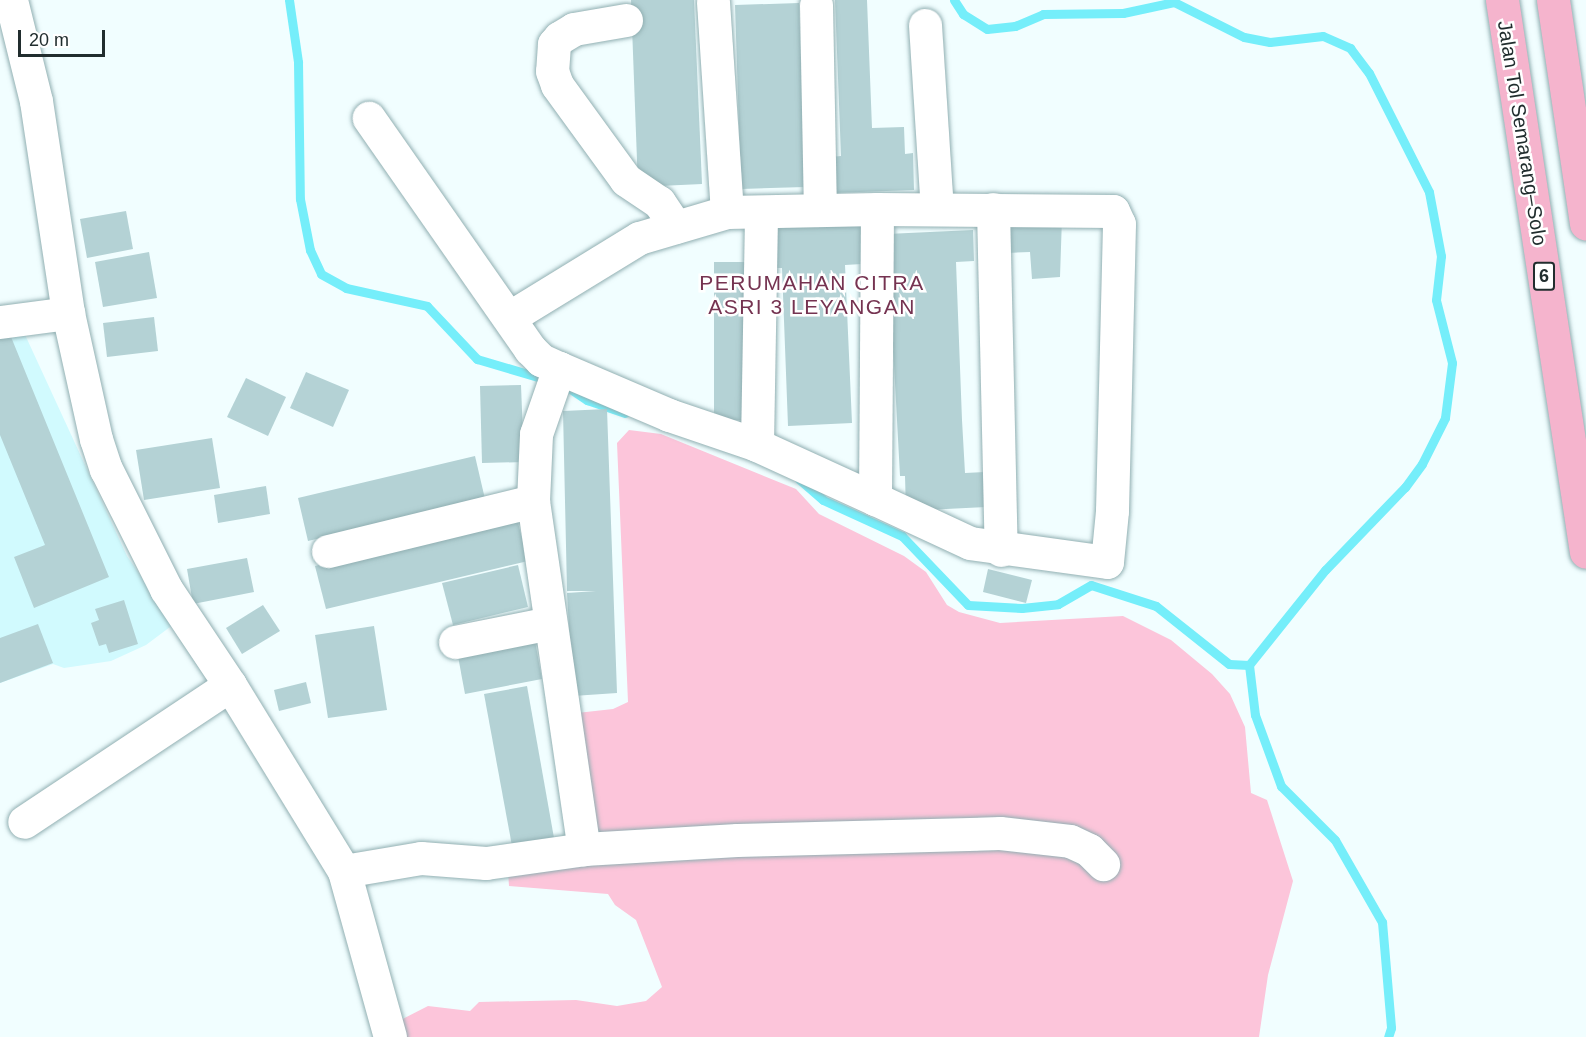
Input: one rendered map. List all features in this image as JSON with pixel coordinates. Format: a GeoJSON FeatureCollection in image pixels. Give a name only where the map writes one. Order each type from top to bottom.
{"type":"FeatureCollection","features":[{"type":"Feature","properties":{"kind":"highway","name":"Jalan Tol Semarang–Solo"},"geometry":{"type":"LineString","coordinates":[[1502,0],[1586,552]]}},
{"type":"Feature","properties":{"kind":"highway"},"geometry":{"type":"LineString","coordinates":[[1553,0],[1586,224]]}},
{"type":"Feature","properties":{"kind":"street"},"geometry":{"type":"LineString","coordinates":[[11,0],[36,101],[68,313],[106,469],[169,594],[230,685],[344,871],[390,1037]]}},
{"type":"Feature","properties":{"kind":"street"},"geometry":{"type":"LineString","coordinates":[[712,2],[727,212]]}},
{"type":"Feature","properties":{"kind":"street"},"geometry":{"type":"LineString","coordinates":[[816,5],[820,210]]}},
{"type":"Feature","properties":{"kind":"street"},"geometry":{"type":"LineString","coordinates":[[626,20],[574,29],[559,38],[554,44],[552,71],[557,85],[626,180],[659,202],[676,227]]}},
{"type":"Feature","properties":{"kind":"street"},"geometry":{"type":"LineString","coordinates":[[925,25],[938,209]]}},
{"type":"Feature","properties":{"kind":"street"},"geometry":{"type":"LineString","coordinates":[[369,118],[510,317],[556,379],[757,445],[970,543],[1001,550],[1095,563],[1108,560],[1119,224],[1117,216],[1108,210],[877,209],[727,212],[639,238],[510,317]]}},
{"type":"Feature","properties":{"kind":"street"},"geometry":{"type":"LineString","coordinates":[[875,499],[877,209]]}},
{"type":"Feature","properties":{"kind":"street"},"geometry":{"type":"LineString","coordinates":[[993,209],[1001,550]]}},
{"type":"Feature","properties":{"kind":"street"},"geometry":{"type":"LineString","coordinates":[[757,445],[761,212]]}},
{"type":"Feature","properties":{"kind":"street"},"geometry":{"type":"LineString","coordinates":[[0,322],[68,313]]}},
{"type":"Feature","properties":{"kind":"street"},"geometry":{"type":"LineString","coordinates":[[556,379],[536,434],[533,501],[584,849]]}},
{"type":"Feature","properties":{"kind":"street"},"geometry":{"type":"LineString","coordinates":[[328,551],[533,501]]}},
{"type":"Feature","properties":{"kind":"street"},"geometry":{"type":"LineString","coordinates":[[455,642],[550,623]]}},
{"type":"Feature","properties":{"kind":"street"},"geometry":{"type":"LineString","coordinates":[[24,822],[230,685]]}},
{"type":"Feature","properties":{"kind":"street"},"geometry":{"type":"LineString","coordinates":[[344,871],[421,858],[486,863],[584,849],[845,835],[1000,833],[1070,841],[1089,850],[1103,864]]}},
{"type":"Feature","properties":{"kind":"shaded area"},"geometry":{"type":"Polygon","coordinates":[[[0,325],[21,326],[127,556],[174,624],[146,645],[111,661],[64,668],[53,664],[0,683],[0,325]]]}},
{"type":"Feature","properties":{"kind":"shaded area"},"geometry":{"type":"Polygon","coordinates":[[[629,430],[661,434],[796,489],[819,514],[904,556],[926,572],[947,605],[959,612],[1000,623],[1123,616],[1171,640],[1212,674],[1230,694],[1245,727],[1251,793],[1267,800],[1293,881],[1268,975],[1259,1037],[386,1037],[385,1028],[428,1006],[470,1011],[479,1002],[576,1000],[617,1006],[646,1001],[662,987],[636,920],[615,905],[608,894],[509,886],[508,872],[581,857],[577,713],[613,709],[628,702],[617,443],[629,430]]]}},
{"type":"Feature","properties":{"kind":"building"},"geometry":{"type":"Polygon","coordinates":[[[631,0],[694,0],[702,184],[638,187],[631,0]]]}},
{"type":"Feature","properties":{"kind":"building"},"geometry":{"type":"Polygon","coordinates":[[[835,0],[867,0],[872,128],[904,127],[905,154],[913,153],[914,190],[831,193],[830,157],[841,156],[835,0]]]}},
{"type":"Feature","properties":{"kind":"building"},"geometry":{"type":"Polygon","coordinates":[[[799,3],[805,187],[741,189],[735,5],[799,3]]]}},
{"type":"Feature","properties":{"kind":"building"},"geometry":{"type":"Polygon","coordinates":[[[126,211],[133,249],[87,258],[80,219],[126,211]]]}},
{"type":"Feature","properties":{"kind":"building"},"geometry":{"type":"Polygon","coordinates":[[[1062,218],[1060,277],[1032,279],[1030,252],[1007,253],[1006,221],[1062,218]]]}},
{"type":"Feature","properties":{"kind":"building"},"geometry":{"type":"Polygon","coordinates":[[[861,220],[862,264],[845,265],[852,423],[788,426],[782,268],[772,268],[770,224],[861,220]]]}},
{"type":"Feature","properties":{"kind":"building"},"geometry":{"type":"Polygon","coordinates":[[[973,230],[974,261],[956,262],[962,420],[965,473],[985,472],[986,507],[906,511],[905,476],[900,476],[887,234],[973,230]]]}},
{"type":"Feature","properties":{"kind":"building"},"geometry":{"type":"Polygon","coordinates":[[[149,252],[157,298],[103,307],[95,262],[149,252]]]}},
{"type":"Feature","properties":{"kind":"building"},"geometry":{"type":"Polygon","coordinates":[[[714,262],[746,262],[746,420],[714,420],[714,262]]]}},
{"type":"Feature","properties":{"kind":"building"},"geometry":{"type":"Polygon","coordinates":[[[154,317],[158,351],[107,357],[103,323],[154,317]]]}},
{"type":"Feature","properties":{"kind":"building"},"geometry":{"type":"Polygon","coordinates":[[[7,327],[109,577],[34,608],[14,557],[45,545],[0,435],[0,330],[7,327]]]}},
{"type":"Feature","properties":{"kind":"building"},"geometry":{"type":"Polygon","coordinates":[[[306,372],[349,390],[333,427],[290,408],[306,372]]]}},
{"type":"Feature","properties":{"kind":"building"},"geometry":{"type":"Polygon","coordinates":[[[246,378],[286,397],[268,436],[227,417],[246,378]]]}},
{"type":"Feature","properties":{"kind":"building"},"geometry":{"type":"Polygon","coordinates":[[[521,385],[524,462],[482,463],[480,386],[521,385]]]}},
{"type":"Feature","properties":{"kind":"building"},"geometry":{"type":"Polygon","coordinates":[[[607,409],[617,693],[573,696],[567,593],[596,591],[567,591],[563,411],[607,409]]]}},
{"type":"Feature","properties":{"kind":"building"},"geometry":{"type":"Polygon","coordinates":[[[212,438],[220,488],[144,500],[136,450],[212,438]]]}},
{"type":"Feature","properties":{"kind":"building"},"geometry":{"type":"Polygon","coordinates":[[[475,456],[485,499],[308,541],[298,498],[475,456]]]}},
{"type":"Feature","properties":{"kind":"building"},"geometry":{"type":"Polygon","coordinates":[[[266,486],[270,514],[218,523],[214,495],[266,486]]]}},
{"type":"Feature","properties":{"kind":"building"},"geometry":{"type":"Polygon","coordinates":[[[517,519],[528,561],[326,609],[315,566],[517,519]]]}},
{"type":"Feature","properties":{"kind":"building"},"geometry":{"type":"Polygon","coordinates":[[[247,558],[254,592],[193,604],[187,569],[247,558]]]}},
{"type":"Feature","properties":{"kind":"building"},"geometry":{"type":"Polygon","coordinates":[[[518,565],[528,607],[453,625],[442,583],[518,565]]]}},
{"type":"Feature","properties":{"kind":"building"},"geometry":{"type":"Polygon","coordinates":[[[988,569],[1032,580],[1026,603],[983,592],[988,569]]]}},
{"type":"Feature","properties":{"kind":"building"},"geometry":{"type":"Polygon","coordinates":[[[124,600],[138,644],[109,653],[106,644],[99,646],[91,623],[99,620],[95,609],[124,600]]]}},
{"type":"Feature","properties":{"kind":"building"},"geometry":{"type":"Polygon","coordinates":[[[263,605],[280,631],[242,654],[226,628],[263,605]]]}},
{"type":"Feature","properties":{"kind":"building"},"geometry":{"type":"Polygon","coordinates":[[[38,624],[53,663],[0,683],[0,638],[38,624]]]}},
{"type":"Feature","properties":{"kind":"building"},"geometry":{"type":"Polygon","coordinates":[[[374,626],[387,710],[328,718],[315,635],[374,626]]]}},
{"type":"Feature","properties":{"kind":"building"},"geometry":{"type":"Polygon","coordinates":[[[534,636],[542,679],[465,694],[457,651],[534,636]]]}},
{"type":"Feature","properties":{"kind":"building"},"geometry":{"type":"Polygon","coordinates":[[[306,682],[311,703],[279,711],[274,690],[306,682]]]}},
{"type":"Feature","properties":{"kind":"building"},"geometry":{"type":"Polygon","coordinates":[[[527,686],[554,838],[512,846],[484,694],[527,686]]]}},
{"type":"Feature","properties":{"kind":"waterway"},"geometry":{"type":"LineString","coordinates":[[289,0],[298,62],[300,199],[310,250],[321,274],[346,288],[427,306],[477,359],[548,380]]}},
{"type":"Feature","properties":{"kind":"waterway"},"geometry":{"type":"LineString","coordinates":[[954,0],[963,14],[987,29],[1015,26],[1043,14],[1123,13],[1174,2],[1244,37],[1270,42],[1323,36],[1350,48],[1369,73],[1429,192],[1441,256],[1436,300],[1452,363],[1445,418],[1422,464],[1405,487],[1325,570],[1249,665],[1255,715],[1281,786],[1335,840],[1382,922],[1391,1028],[1388,1037]]}},
{"type":"Feature","properties":{"kind":"waterway"},"geometry":{"type":"LineString","coordinates":[[569,388],[587,400],[625,413]]}},
{"type":"Feature","properties":{"kind":"waterway"},"geometry":{"type":"LineString","coordinates":[[799,479],[823,500],[902,536],[968,605],[1022,608],[1058,604],[1091,585],[1156,606],[1229,664],[1249,665]]}},
{"type":"Feature","properties":{"kind":"district","name":"PERUMAHAN CITRA ASRI 3 LEYANGAN"},"geometry":{"type":"Point","coordinates":[812,295]}}]}
